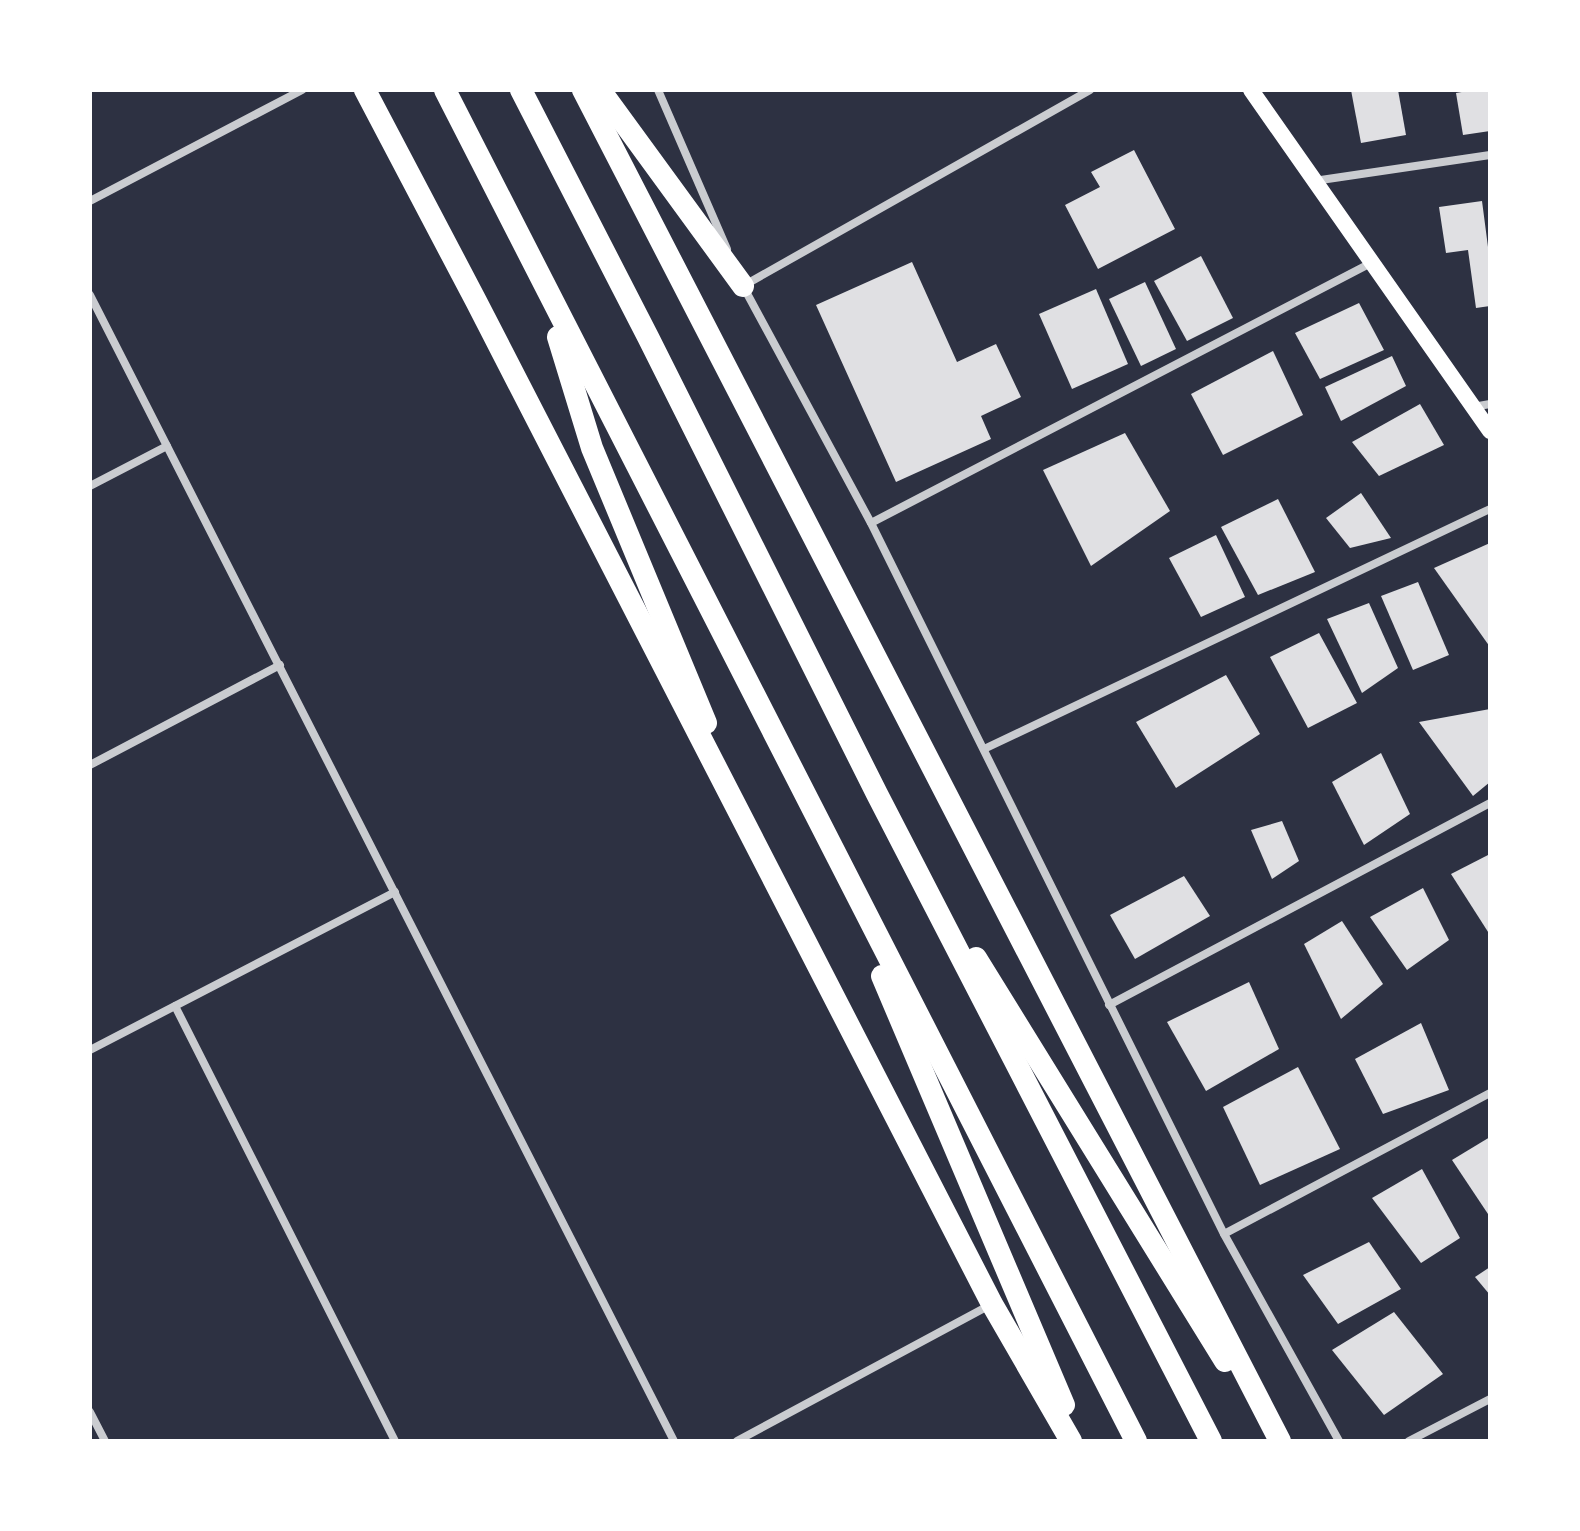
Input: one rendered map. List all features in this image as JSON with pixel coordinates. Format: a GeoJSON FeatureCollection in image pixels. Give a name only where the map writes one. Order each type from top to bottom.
{"type":"FeatureCollection","features":[{"type":"Feature","properties":{"kind":"highway"},"geometry":{"type":"LineString","coordinates":[[365,90],[992,1304],[1071,1441]]}},
{"type":"Feature","properties":{"kind":"highway"},"geometry":{"type":"LineString","coordinates":[[445,90],[1136,1441]]}},
{"type":"Feature","properties":{"kind":"highway"},"geometry":{"type":"LineString","coordinates":[[521,90],[663,365],[877,794],[1211,1441]]}},
{"type":"Feature","properties":{"kind":"highway"},"geometry":{"type":"LineString","coordinates":[[583,90],[1280,1441]]}},
{"type":"Feature","properties":{"kind":"highway"},"geometry":{"type":"LineString","coordinates":[[600,90],[743,286]]}},
{"type":"Feature","properties":{"kind":"highway"},"geometry":{"type":"LineString","coordinates":[[542,282],[592,448],[768,872]]}},
{"type":"Feature","properties":{"kind":"highway"},"geometry":{"type":"LineString","coordinates":[[877,794],[1273,1441]]}},
{"type":"Feature","properties":{"kind":"highway"},"geometry":{"type":"LineString","coordinates":[[810,806],[1080,1441]]}},
{"type":"Feature","properties":{"kind":"main road"},"geometry":{"type":"LineString","coordinates":[[1251,90],[1490,431]]}},
{"type":"Feature","properties":{"kind":"street"},"geometry":{"type":"LineString","coordinates":[[90,201],[302,90]]}},
{"type":"Feature","properties":{"kind":"street"},"geometry":{"type":"LineString","coordinates":[[658,90],[743,286],[871,523],[1224,1234],[1339,1441]]}},
{"type":"Feature","properties":{"kind":"street"},"geometry":{"type":"LineString","coordinates":[[743,286],[1090,90]]}},
{"type":"Feature","properties":{"kind":"street"},"geometry":{"type":"LineString","coordinates":[[1313,181],[1490,155]]}},
{"type":"Feature","properties":{"kind":"street"},"geometry":{"type":"LineString","coordinates":[[871,523],[1371,263]]}},
{"type":"Feature","properties":{"kind":"street"},"geometry":{"type":"LineString","coordinates":[[90,295],[674,1441]]}},
{"type":"Feature","properties":{"kind":"street"},"geometry":{"type":"LineString","coordinates":[[1472,407],[1490,404]]}},
{"type":"Feature","properties":{"kind":"street"},"geometry":{"type":"LineString","coordinates":[[90,486],[167,446]]}},
{"type":"Feature","properties":{"kind":"street"},"geometry":{"type":"LineString","coordinates":[[984,749],[1490,509]]}},
{"type":"Feature","properties":{"kind":"street"},"geometry":{"type":"LineString","coordinates":[[90,765],[280,665]]}},
{"type":"Feature","properties":{"kind":"street"},"geometry":{"type":"LineString","coordinates":[[1109,1005],[1490,803]]}},
{"type":"Feature","properties":{"kind":"street"},"geometry":{"type":"LineString","coordinates":[[90,1050],[395,892]]}},
{"type":"Feature","properties":{"kind":"street"},"geometry":{"type":"LineString","coordinates":[[175,1006],[395,1441]]}},
{"type":"Feature","properties":{"kind":"street"},"geometry":{"type":"LineString","coordinates":[[1224,1234],[1490,1093]]}},
{"type":"Feature","properties":{"kind":"street"},"geometry":{"type":"LineString","coordinates":[[737,1441],[992,1304]]}},
{"type":"Feature","properties":{"kind":"street"},"geometry":{"type":"LineString","coordinates":[[1409,1441],[1490,1399]]}},
{"type":"Feature","properties":{"kind":"street"},"geometry":{"type":"LineString","coordinates":[[90,1412],[105,1441]]}},
{"type":"Feature","properties":{"kind":"building"},"geometry":{"type":"Polygon","coordinates":[[[1351,90],[1398,90],[1406,135],[1361,143],[1351,90]]]}},
{"type":"Feature","properties":{"kind":"building"},"geometry":{"type":"Polygon","coordinates":[[[1490,90],[1490,131],[1463,135],[1456,93],[1490,90]]]}},
{"type":"Feature","properties":{"kind":"building"},"geometry":{"type":"Polygon","coordinates":[[[1134,150],[1175,229],[1098,269],[1065,205],[1100,187],[1091,172],[1134,150]]]}},
{"type":"Feature","properties":{"kind":"building"},"geometry":{"type":"Polygon","coordinates":[[[1482,201],[1490,247],[1490,306],[1476,308],[1468,250],[1446,253],[1439,207],[1482,201]]]}},
{"type":"Feature","properties":{"kind":"building"},"geometry":{"type":"Polygon","coordinates":[[[1201,256],[1233,318],[1187,341],[1154,281],[1201,256]]]}},
{"type":"Feature","properties":{"kind":"building"},"geometry":{"type":"Polygon","coordinates":[[[912,262],[957,362],[996,344],[1021,397],[981,416],[991,439],[896,482],[816,305],[912,262]]]}},
{"type":"Feature","properties":{"kind":"building"},"geometry":{"type":"Polygon","coordinates":[[[1145,282],[1176,349],[1141,366],[1109,299],[1145,282]]]}},
{"type":"Feature","properties":{"kind":"building"},"geometry":{"type":"Polygon","coordinates":[[[1096,289],[1128,364],[1072,389],[1039,314],[1096,289]]]}},
{"type":"Feature","properties":{"kind":"building"},"geometry":{"type":"Polygon","coordinates":[[[1359,303],[1384,350],[1320,379],[1295,333],[1359,303]]]}},
{"type":"Feature","properties":{"kind":"building"},"geometry":{"type":"Polygon","coordinates":[[[1273,351],[1303,415],[1223,455],[1191,394],[1273,351]]]}},
{"type":"Feature","properties":{"kind":"building"},"geometry":{"type":"Polygon","coordinates":[[[1392,356],[1406,386],[1341,421],[1325,387],[1392,356]]]}},
{"type":"Feature","properties":{"kind":"building"},"geometry":{"type":"Polygon","coordinates":[[[1420,404],[1444,445],[1379,476],[1352,442],[1420,404]]]}},
{"type":"Feature","properties":{"kind":"building"},"geometry":{"type":"Polygon","coordinates":[[[1125,433],[1170,511],[1091,566],[1043,470],[1125,433]]]}},
{"type":"Feature","properties":{"kind":"building"},"geometry":{"type":"Polygon","coordinates":[[[1361,493],[1391,538],[1350,548],[1326,518],[1361,493]]]}},
{"type":"Feature","properties":{"kind":"building"},"geometry":{"type":"Polygon","coordinates":[[[1278,499],[1315,572],[1258,595],[1221,527],[1278,499]]]}},
{"type":"Feature","properties":{"kind":"building"},"geometry":{"type":"Polygon","coordinates":[[[1216,535],[1245,597],[1201,617],[1169,558],[1216,535]]]}},
{"type":"Feature","properties":{"kind":"building"},"geometry":{"type":"Polygon","coordinates":[[[1490,543],[1490,647],[1434,568],[1490,543]]]}},
{"type":"Feature","properties":{"kind":"building"},"geometry":{"type":"Polygon","coordinates":[[[1418,582],[1449,655],[1413,670],[1381,596],[1418,582]]]}},
{"type":"Feature","properties":{"kind":"building"},"geometry":{"type":"Polygon","coordinates":[[[1369,603],[1398,668],[1362,693],[1327,619],[1369,603]]]}},
{"type":"Feature","properties":{"kind":"building"},"geometry":{"type":"Polygon","coordinates":[[[1319,633],[1357,703],[1308,728],[1270,657],[1319,633]]]}},
{"type":"Feature","properties":{"kind":"building"},"geometry":{"type":"Polygon","coordinates":[[[1226,675],[1260,734],[1176,788],[1136,722],[1226,675]]]}},
{"type":"Feature","properties":{"kind":"building"},"geometry":{"type":"Polygon","coordinates":[[[1490,709],[1490,782],[1473,796],[1419,722],[1490,709]]]}},
{"type":"Feature","properties":{"kind":"building"},"geometry":{"type":"Polygon","coordinates":[[[1381,753],[1410,814],[1364,845],[1332,782],[1381,753]]]}},
{"type":"Feature","properties":{"kind":"building"},"geometry":{"type":"Polygon","coordinates":[[[1282,821],[1299,861],[1272,879],[1251,830],[1282,821]]]}},
{"type":"Feature","properties":{"kind":"building"},"geometry":{"type":"Polygon","coordinates":[[[1490,854],[1490,935],[1451,874],[1490,854]]]}},
{"type":"Feature","properties":{"kind":"building"},"geometry":{"type":"Polygon","coordinates":[[[1184,876],[1210,916],[1135,959],[1110,915],[1184,876]]]}},
{"type":"Feature","properties":{"kind":"building"},"geometry":{"type":"Polygon","coordinates":[[[1423,888],[1449,940],[1407,970],[1370,917],[1423,888]]]}},
{"type":"Feature","properties":{"kind":"building"},"geometry":{"type":"Polygon","coordinates":[[[1342,921],[1383,984],[1341,1019],[1304,944],[1342,921]]]}},
{"type":"Feature","properties":{"kind":"building"},"geometry":{"type":"Polygon","coordinates":[[[1249,982],[1279,1049],[1206,1091],[1167,1022],[1249,982]]]}},
{"type":"Feature","properties":{"kind":"building"},"geometry":{"type":"Polygon","coordinates":[[[1421,1023],[1449,1090],[1383,1114],[1355,1059],[1421,1023]]]}},
{"type":"Feature","properties":{"kind":"building"},"geometry":{"type":"Polygon","coordinates":[[[1298,1067],[1340,1149],[1260,1185],[1223,1107],[1298,1067]]]}},
{"type":"Feature","properties":{"kind":"building"},"geometry":{"type":"Polygon","coordinates":[[[1490,1137],[1490,1217],[1452,1160],[1490,1137]]]}},
{"type":"Feature","properties":{"kind":"building"},"geometry":{"type":"Polygon","coordinates":[[[1422,1169],[1460,1238],[1421,1263],[1372,1198],[1422,1169]]]}},
{"type":"Feature","properties":{"kind":"building"},"geometry":{"type":"Polygon","coordinates":[[[1369,1242],[1401,1289],[1338,1324],[1303,1275],[1369,1242]]]}},
{"type":"Feature","properties":{"kind":"building"},"geometry":{"type":"Polygon","coordinates":[[[1490,1267],[1490,1295],[1475,1277],[1490,1267]]]}},
{"type":"Feature","properties":{"kind":"building"},"geometry":{"type":"Polygon","coordinates":[[[1394,1312],[1443,1374],[1384,1415],[1332,1350],[1394,1312]]]}}]}
